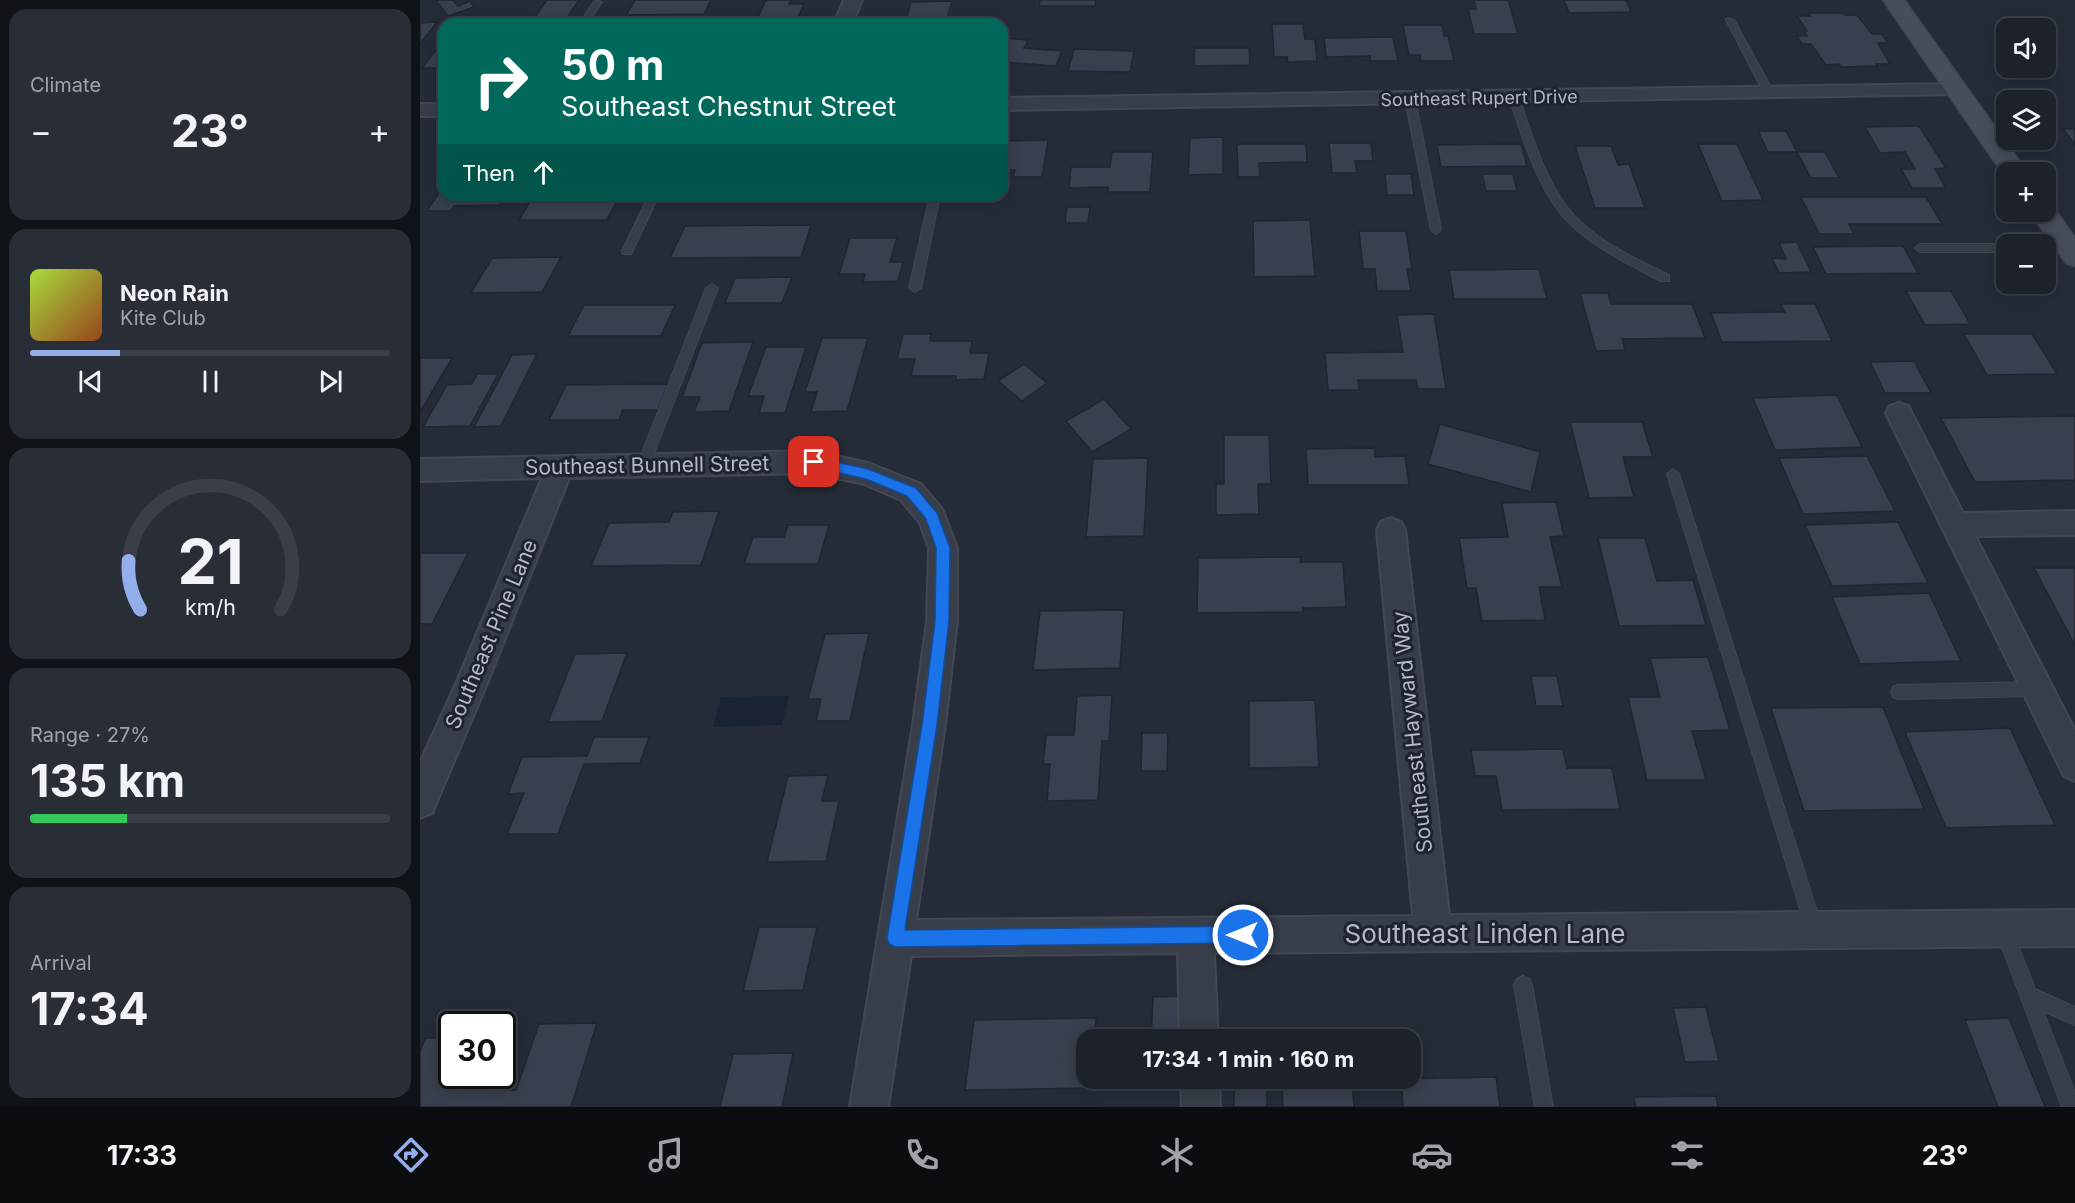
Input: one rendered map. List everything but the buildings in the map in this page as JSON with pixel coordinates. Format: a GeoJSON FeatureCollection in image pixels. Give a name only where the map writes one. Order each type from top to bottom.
{"type":"FeatureCollection","features":[{"type":"Feature","properties":{"kind":"street"},"geometry":{"type":"LineString","coordinates":[[846,18],[853,0]]}},
{"type":"Feature","properties":{"kind":"street"},"geometry":{"type":"LineString","coordinates":[[1893,0],[2008,162]]}},
{"type":"Feature","properties":{"kind":"street","name":"Southeast Rupert Drive"},"geometry":{"type":"LineString","coordinates":[[1008,104],[1956,90]]}},
{"type":"Feature","properties":{"kind":"street"},"geometry":{"type":"LineString","coordinates":[[420,110],[438,110]]}},
{"type":"Feature","properties":{"kind":"street"},"geometry":{"type":"LineString","coordinates":[[2048,222],[2063,251]]}},
{"type":"Feature","properties":{"kind":"street"},"geometry":{"type":"LineString","coordinates":[[1899,413],[2075,765]]}},
{"type":"Feature","properties":{"kind":"street","name":"Southeast Bunnell Street"},"geometry":{"type":"LineString","coordinates":[[420,470],[814,462],[868,474],[912,492],[932,517],[943,548],[941,632],[929,725],[895,938]]}},
{"type":"Feature","properties":{"kind":"street","name":"Southeast Pine Lane"},"geometry":{"type":"LineString","coordinates":[[420,801],[473,681],[560,467]]}},
{"type":"Feature","properties":{"kind":"street"},"geometry":{"type":"LineString","coordinates":[[1955,525],[2075,523]]}},
{"type":"Feature","properties":{"kind":"street","name":"Southeast Hayward Way"},"geometry":{"type":"LineString","coordinates":[[1391,530],[1433,934]]}},
{"type":"Feature","properties":{"kind":"street","name":"Southeast Linden Lane"},"geometry":{"type":"LineString","coordinates":[[895,938],[2075,928]]}},
{"type":"Feature","properties":{"kind":"street"},"geometry":{"type":"LineString","coordinates":[[1195,935],[1199,1029]]}},
{"type":"Feature","properties":{"kind":"street"},"geometry":{"type":"LineString","coordinates":[[869,1107],[895,938]]}},
{"type":"Feature","properties":{"kind":"street"},"geometry":{"type":"LineString","coordinates":[[1201,1089],[1202,1107]]}},
{"type":"Feature","properties":{"kind":"lane"},"geometry":{"type":"LineString","coordinates":[[587,18],[598,2]]}},
{"type":"Feature","properties":{"kind":"lane"},"geometry":{"type":"LineString","coordinates":[[1730,20],[1768,93]]}},
{"type":"Feature","properties":{"kind":"lane"},"geometry":{"type":"LineString","coordinates":[[1514,98],[1547,183],[1573,220],[1618,255],[1665,278]]}},
{"type":"Feature","properties":{"kind":"lane"},"geometry":{"type":"LineString","coordinates":[[1410,99],[1436,230]]}},
{"type":"Feature","properties":{"kind":"lane"},"geometry":{"type":"LineString","coordinates":[[627,251],[651,201]]}},
{"type":"Feature","properties":{"kind":"lane"},"geometry":{"type":"LineString","coordinates":[[915,288],[934,201]]}},
{"type":"Feature","properties":{"kind":"lane"},"geometry":{"type":"LineString","coordinates":[[1920,248],[1996,248]]}},
{"type":"Feature","properties":{"kind":"lane"},"geometry":{"type":"LineString","coordinates":[[643,466],[712,288]]}},
{"type":"Feature","properties":{"kind":"lane"},"geometry":{"type":"LineString","coordinates":[[1673,474],[1815,930]]}},
{"type":"Feature","properties":{"kind":"lane"},"geometry":{"type":"LineString","coordinates":[[1898,692],[2037,689]]}},
{"type":"Feature","properties":{"kind":"lane"},"geometry":{"type":"LineString","coordinates":[[2003,929],[2071,1107]]}},
{"type":"Feature","properties":{"kind":"lane"},"geometry":{"type":"LineString","coordinates":[[1523,985],[1544,1107]]}},
{"type":"Feature","properties":{"kind":"lane"},"geometry":{"type":"LineString","coordinates":[[2028,995],[2075,1016]]}},
{"type":"Feature","properties":{"kind":"water"},"geometry":{"type":"Polygon","coordinates":[[[789,696],[782,725],[713,727],[721,697],[789,696]]]}},
{"type":"Feature","properties":{"kind":"route"},"geometry":{"type":"LineString","coordinates":[[814,462],[868,474],[912,492],[932,517],[943,548],[942,621],[929,725],[895,938],[1243,935]]}}]}
